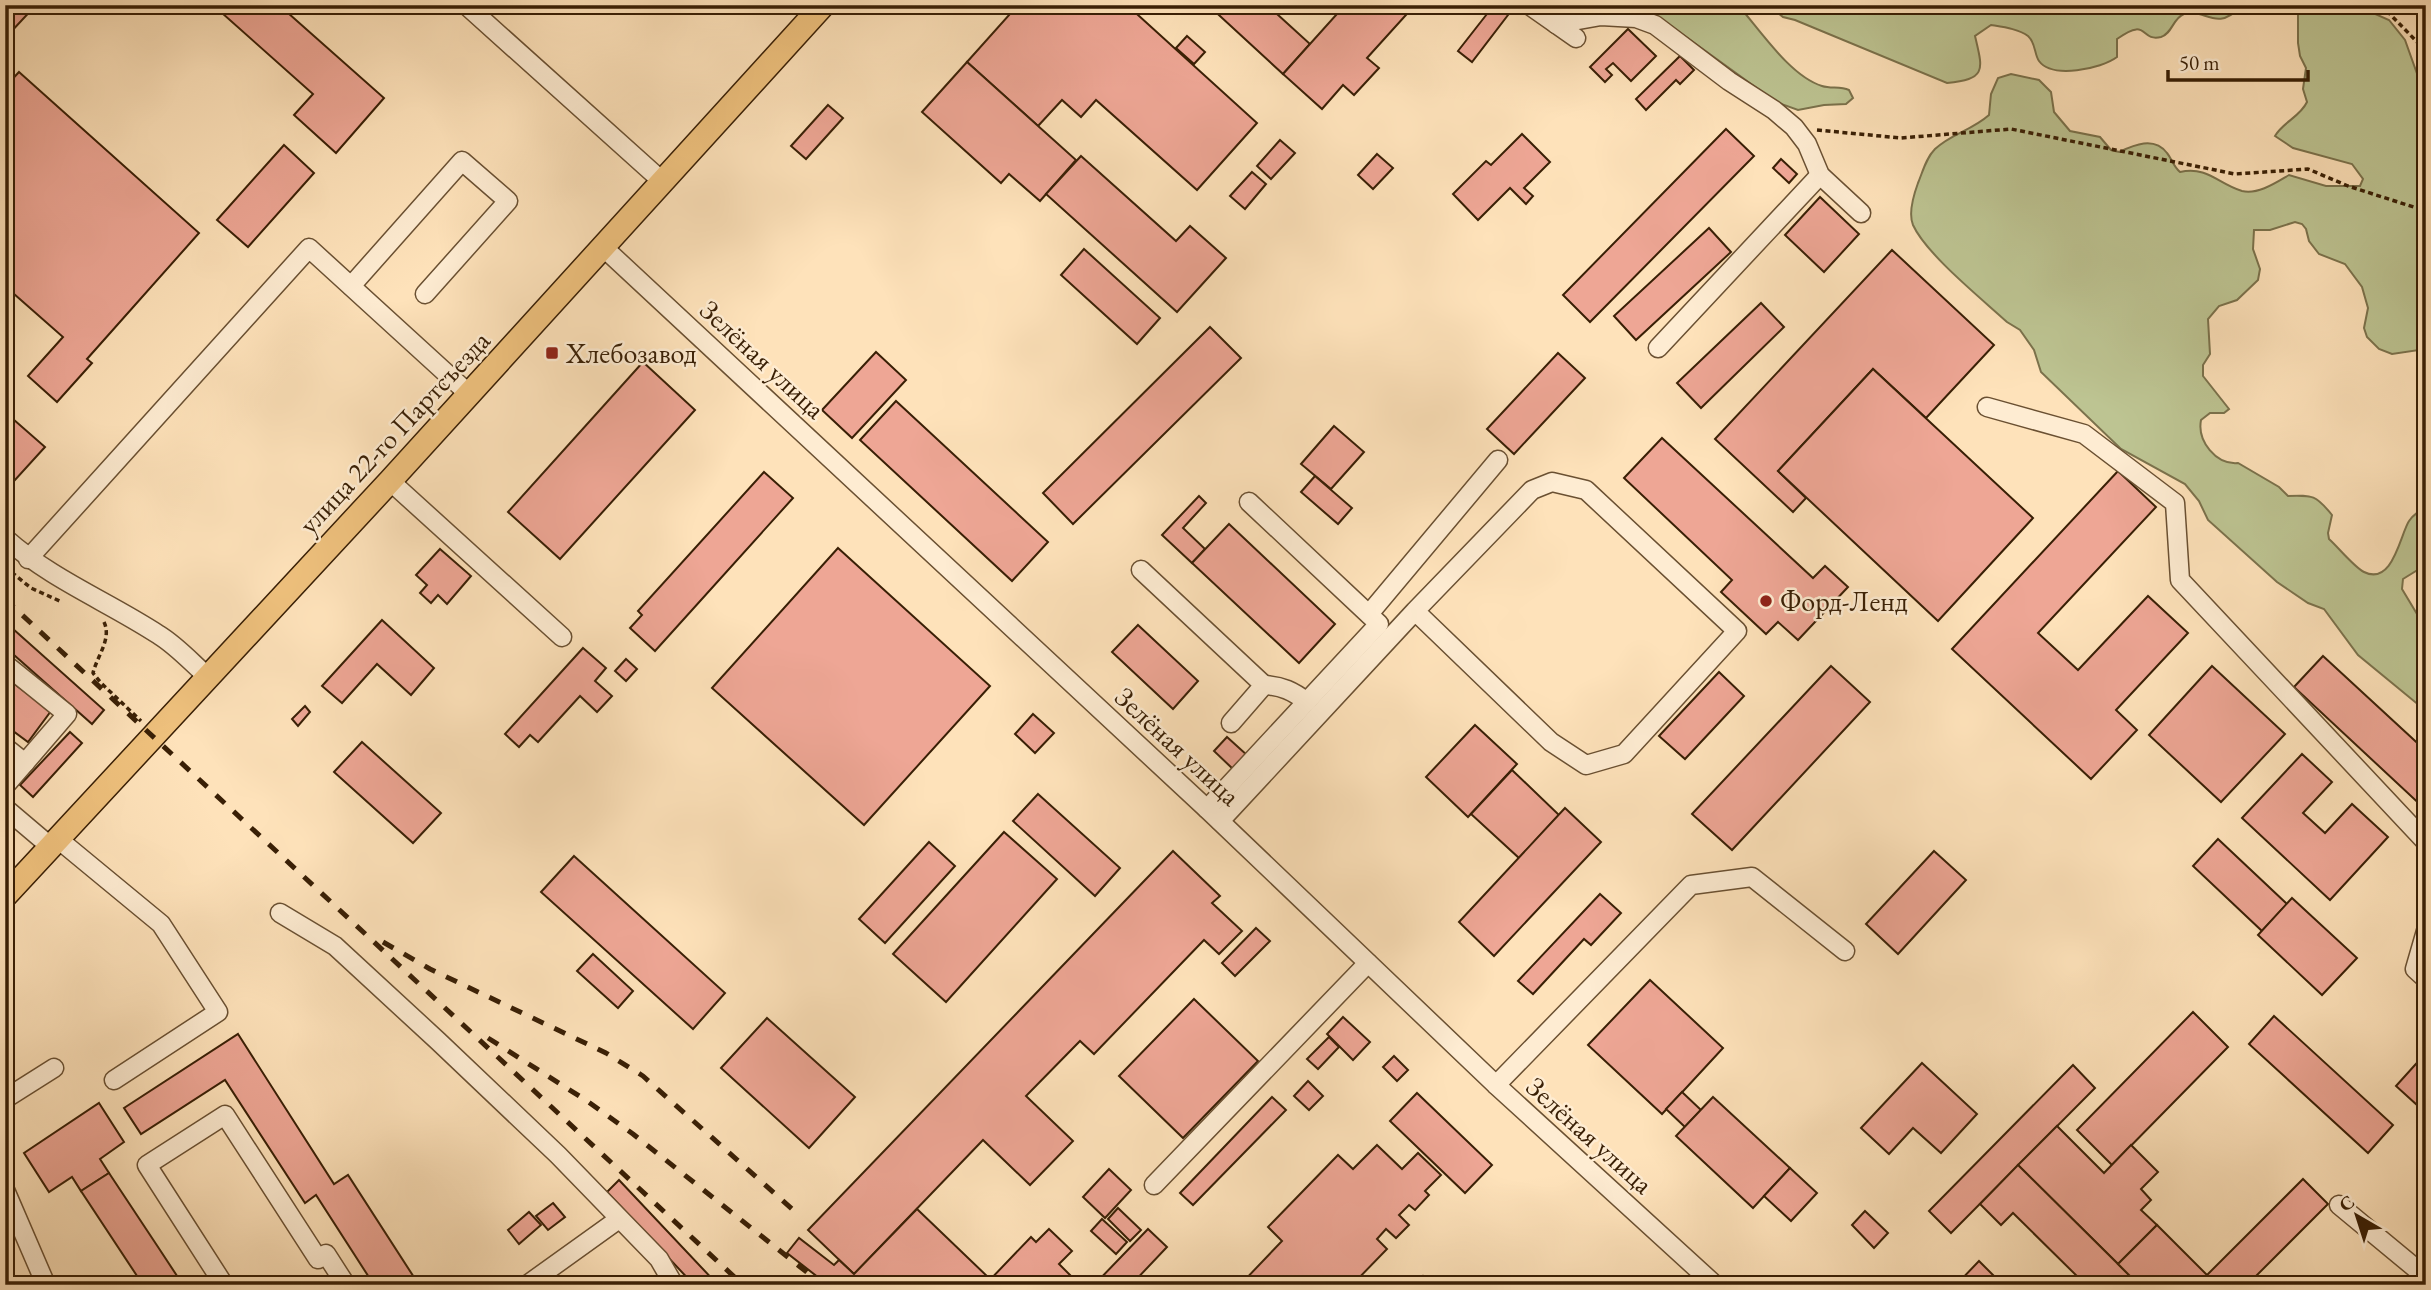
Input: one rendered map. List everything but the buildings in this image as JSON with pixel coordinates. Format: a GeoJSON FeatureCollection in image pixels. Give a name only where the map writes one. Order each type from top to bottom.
{"type":"FeatureCollection","features":[{"type":"Feature","properties":{"kind":"main road","name":"улица 22-го Партсъезда"},"geometry":{"type":"LineString","coordinates":[[5,896],[390,481],[823,5]]}},
{"type":"Feature","properties":{"kind":"street"},"geometry":{"type":"LineString","coordinates":[[466,5],[663,182]]}},
{"type":"Feature","properties":{"kind":"street"},"geometry":{"type":"LineString","coordinates":[[1529,5],[1576,38]]}},
{"type":"Feature","properties":{"kind":"street"},"geometry":{"type":"LineString","coordinates":[[1556,24],[1601,16],[1636,18],[1655,25],[1794,127],[1807,144],[1819,175],[1861,213]]}},
{"type":"Feature","properties":{"kind":"street"},"geometry":{"type":"LineString","coordinates":[[351,286],[462,161],[508,201],[425,294]]}},
{"type":"Feature","properties":{"kind":"street"},"geometry":{"type":"LineString","coordinates":[[1658,348],[1819,175]]}},
{"type":"Feature","properties":{"kind":"street","name":"Зелёная улица"},"geometry":{"type":"LineString","coordinates":[[603,247],[1214,815],[1496,1085],[1715,1285]]}},
{"type":"Feature","properties":{"kind":"street"},"geometry":{"type":"LineString","coordinates":[[29,559],[309,248],[469,394]]}},
{"type":"Feature","properties":{"kind":"street"},"geometry":{"type":"LineString","coordinates":[[1987,407],[2084,434],[2175,503],[2180,580],[2426,842]]}},
{"type":"Feature","properties":{"kind":"street"},"geometry":{"type":"LineString","coordinates":[[1369,614],[1498,460]]}},
{"type":"Feature","properties":{"kind":"street"},"geometry":{"type":"LineString","coordinates":[[390,481],[562,637]]}},
{"type":"Feature","properties":{"kind":"street"},"geometry":{"type":"LineString","coordinates":[[1214,815],[1532,490],[1552,482],[1586,490],[1737,631],[1624,754],[1586,765],[1551,742],[1415,611]]}},
{"type":"Feature","properties":{"kind":"street"},"geometry":{"type":"LineString","coordinates":[[1214,815],[1307,702],[1379,624],[1249,502]]}},
{"type":"Feature","properties":{"kind":"street"},"geometry":{"type":"LineString","coordinates":[[5,538],[29,559],[55,576],[162,636],[208,677]]}},
{"type":"Feature","properties":{"kind":"street"},"geometry":{"type":"LineString","coordinates":[[1141,570],[1264,685],[1293,691],[1307,702]]}},
{"type":"Feature","properties":{"kind":"street"},"geometry":{"type":"LineString","coordinates":[[5,664],[67,714],[5,786]]}},
{"type":"Feature","properties":{"kind":"street"},"geometry":{"type":"LineString","coordinates":[[1230,723],[1264,685]]}},
{"type":"Feature","properties":{"kind":"street"},"geometry":{"type":"LineString","coordinates":[[5,747],[25,763]]}},
{"type":"Feature","properties":{"kind":"street"},"geometry":{"type":"LineString","coordinates":[[5,808],[161,924],[218,1012],[114,1080]]}},
{"type":"Feature","properties":{"kind":"street"},"geometry":{"type":"LineString","coordinates":[[1496,1085],[1691,884],[1752,877],[1845,951]]}},
{"type":"Feature","properties":{"kind":"street"},"geometry":{"type":"LineString","coordinates":[[279,912],[335,946],[548,1146],[659,1259],[674,1285]]}},
{"type":"Feature","properties":{"kind":"street"},"geometry":{"type":"LineString","coordinates":[[2426,932],[2415,969],[2426,979]]}},
{"type":"Feature","properties":{"kind":"street"},"geometry":{"type":"LineString","coordinates":[[1153,1185],[1368,963]]}},
{"type":"Feature","properties":{"kind":"street"},"geometry":{"type":"LineString","coordinates":[[5,1099],[54,1068]]}},
{"type":"Feature","properties":{"kind":"street"},"geometry":{"type":"LineString","coordinates":[[224,1285],[147,1165],[225,1115],[318,1259],[326,1254],[346,1285]]}},
{"type":"Feature","properties":{"kind":"street"},"geometry":{"type":"LineString","coordinates":[[5,1190],[46,1285]]}},
{"type":"Feature","properties":{"kind":"street"},"geometry":{"type":"LineString","coordinates":[[2339,1205],[2426,1277]]}},
{"type":"Feature","properties":{"kind":"street"},"geometry":{"type":"LineString","coordinates":[[527,1285],[619,1219]]}},
{"type":"Feature","properties":{"kind":"path"},"geometry":{"type":"LineString","coordinates":[[2381,5],[2426,51]]}},
{"type":"Feature","properties":{"kind":"path"},"geometry":{"type":"LineString","coordinates":[[1794,127],[1901,138],[2011,130],[2235,174],[2308,169],[2348,186],[2426,211]]}},
{"type":"Feature","properties":{"kind":"path"},"geometry":{"type":"LineString","coordinates":[[109,622],[102,619],[107,630],[106,641],[96,659],[93,673],[146,725]]}},
{"type":"Feature","properties":{"kind":"green space"},"geometry":{"type":"Polygon","coordinates":[[[1642,5],[1738,5],[1798,73],[1822,86],[1849,90],[1853,98],[1846,104],[1798,110],[1776,102],[1642,5]]]}},
{"type":"Feature","properties":{"kind":"green space"},"geometry":{"type":"Polygon","coordinates":[[[1768,5],[2240,7],[2232,14],[2217,19],[2184,14],[2177,19],[2168,33],[2161,37],[2154,38],[2143,31],[2134,30],[2117,39],[2117,57],[2089,68],[2065,71],[2054,70],[2039,61],[2028,36],[2016,30],[1991,25],[1975,36],[1980,57],[1976,75],[1947,83],[1783,17],[1768,5]]]}},
{"type":"Feature","properties":{"kind":"green space"},"geometry":{"type":"Polygon","coordinates":[[[2298,5],[2355,5],[2389,20],[2405,40],[2420,82],[2426,111],[2426,349],[2392,354],[2379,349],[2367,337],[2364,328],[2368,308],[2362,287],[2345,264],[2319,254],[2309,241],[2302,224],[2295,222],[2270,230],[2254,230],[2253,249],[2260,269],[2258,280],[2237,300],[2219,306],[2208,319],[2210,354],[2203,365],[2203,376],[2229,409],[2224,413],[2210,413],[2201,420],[2202,436],[2210,450],[2222,460],[2238,463],[2279,487],[2288,496],[2309,496],[2322,503],[2332,515],[2329,539],[2364,572],[2374,574],[2389,566],[2409,521],[2416,513],[2426,508],[2426,571],[2416,571],[2403,579],[2402,589],[2426,629],[2426,711],[2358,655],[2324,609],[2308,603],[2277,582],[2208,520],[2199,501],[2185,484],[2121,449],[2041,372],[2034,350],[2020,330],[2007,322],[1942,262],[1920,237],[1912,220],[1911,209],[1915,193],[1929,156],[1941,144],[1989,115],[1991,94],[1998,78],[2011,74],[2039,80],[2051,92],[2054,112],[2070,131],[2100,137],[2111,150],[2119,152],[2150,143],[2162,148],[2180,172],[2198,171],[2248,192],[2261,190],[2289,175],[2326,186],[2360,186],[2363,179],[2352,164],[2293,148],[2275,136],[2307,102],[2303,89],[2306,68],[2298,43],[2298,5]]]}},
{"type":"Feature","properties":{"kind":"railway"},"geometry":{"type":"LineString","coordinates":[[5,599],[743,1285]]}},
{"type":"Feature","properties":{"kind":"railway"},"geometry":{"type":"LineString","coordinates":[[383,942],[430,969],[606,1053],[643,1076],[792,1209]]}},
{"type":"Feature","properties":{"kind":"railway"},"geometry":{"type":"LineString","coordinates":[[488,1038],[587,1101],[633,1134],[823,1285]]}},
{"type":"Feature","properties":{"kind":"place","name":"Хлебозавод"},"geometry":{"type":"Point","coordinates":[552,353]}},
{"type":"Feature","properties":{"kind":"place","name":"Форд-Ленд"},"geometry":{"type":"Point","coordinates":[1766,601]}}]}
